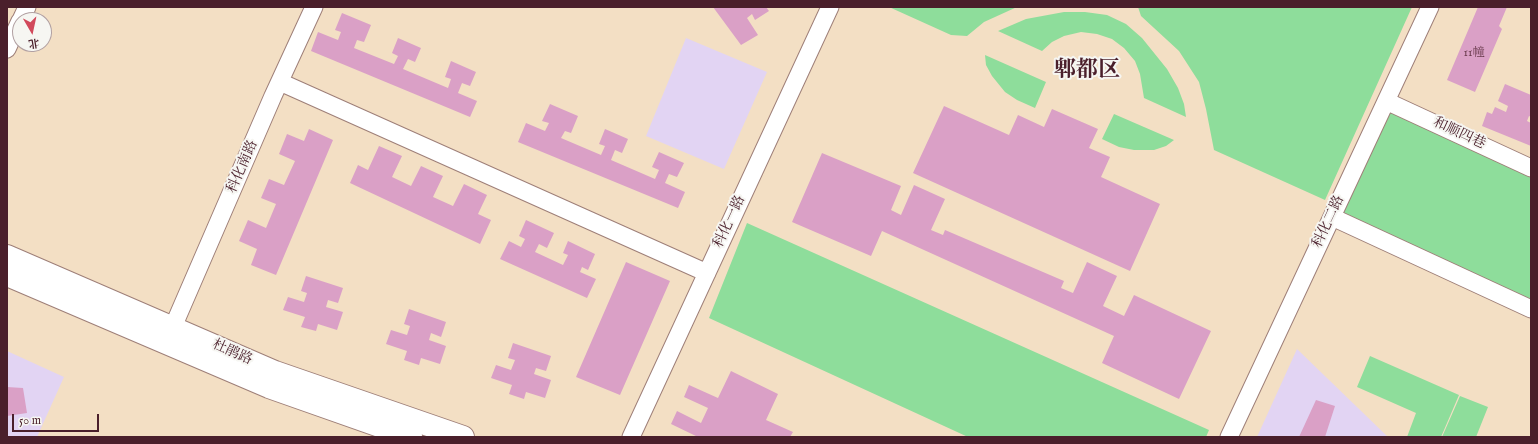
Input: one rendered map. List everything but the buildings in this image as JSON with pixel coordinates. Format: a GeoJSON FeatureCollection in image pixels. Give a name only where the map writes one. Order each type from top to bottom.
{"type":"FeatureCollection","features":[{"type":"Feature","properties":{"kind":"main road","name":"杜鹃路"},"geometry":{"type":"LineString","coordinates":[[7,256],[275,372],[463,437]]}},
{"type":"Feature","properties":{"kind":"main road","name":"杜鹃路"},"geometry":{"type":"LineString","coordinates":[[7,275],[371,431],[411,437]]}},
{"type":"Feature","properties":{"kind":"street","name":"科化南路"},"geometry":{"type":"LineString","coordinates":[[173,327],[314,7]]}},
{"type":"Feature","properties":{"kind":"street","name":"科化一路"},"geometry":{"type":"LineString","coordinates":[[631,437],[830,7]]}},
{"type":"Feature","properties":{"kind":"street"},"geometry":{"type":"LineString","coordinates":[[1221,437],[1325,214],[1418,7]]}},
{"type":"Feature","properties":{"kind":"street","name":"科化二路"},"geometry":{"type":"LineString","coordinates":[[1229,437],[1430,7]]}},
{"type":"Feature","properties":{"kind":"street"},"geometry":{"type":"LineString","coordinates":[[7,49],[12,38]]}},
{"type":"Feature","properties":{"kind":"street"},"geometry":{"type":"LineString","coordinates":[[280,82],[707,272]]}},
{"type":"Feature","properties":{"kind":"street","name":"和顺四巷"},"geometry":{"type":"LineString","coordinates":[[1386,101],[1531,168]]}},
{"type":"Feature","properties":{"kind":"street"},"geometry":{"type":"LineString","coordinates":[[1332,217],[1531,309]]}},
{"type":"Feature","properties":{"kind":"shaded area"},"geometry":{"type":"Polygon","coordinates":[[[686,38],[767,72],[724,169],[646,136],[686,38]]]}},
{"type":"Feature","properties":{"kind":"shaded area"},"geometry":{"type":"Polygon","coordinates":[[[1297,349],[1388,437],[1257,437],[1297,349]]]}},
{"type":"Feature","properties":{"kind":"shaded area"},"geometry":{"type":"Polygon","coordinates":[[[7,351],[64,377],[37,437],[7,437],[7,351]]]}},
{"type":"Feature","properties":{"kind":"green space"},"geometry":{"type":"Polygon","coordinates":[[[889,7],[1017,7],[984,22],[967,36],[951,35],[889,7]]]}},
{"type":"Feature","properties":{"kind":"green space"},"geometry":{"type":"Polygon","coordinates":[[[1138,7],[1412,7],[1325,200],[1214,150],[1199,82],[1179,51],[1141,16],[1138,7]]]}},
{"type":"Feature","properties":{"kind":"green space"},"geometry":{"type":"Polygon","coordinates":[[[1064,12],[1085,12],[1107,15],[1126,24],[1142,38],[1167,69],[1178,88],[1184,104],[1186,117],[1144,98],[1140,74],[1135,61],[1124,48],[1112,39],[1097,34],[1081,32],[1064,36],[1052,42],[1042,51],[998,31],[1026,19],[1064,12]]]}},
{"type":"Feature","properties":{"kind":"green space"},"geometry":{"type":"Polygon","coordinates":[[[985,55],[1046,82],[1035,108],[1017,100],[1005,92],[992,76],[986,65],[985,55]]]}},
{"type":"Feature","properties":{"kind":"green space"},"geometry":{"type":"Polygon","coordinates":[[[1389,106],[1531,171],[1531,303],[1339,215],[1389,106]]]}},
{"type":"Feature","properties":{"kind":"green space"},"geometry":{"type":"Polygon","coordinates":[[[1114,114],[1174,140],[1166,146],[1154,150],[1134,150],[1119,147],[1102,139],[1114,114]]]}},
{"type":"Feature","properties":{"kind":"green space"},"geometry":{"type":"Polygon","coordinates":[[[747,223],[1209,430],[1206,437],[968,437],[709,318],[747,223]]]}},
{"type":"Feature","properties":{"kind":"green space"},"geometry":{"type":"Polygon","coordinates":[[[1370,356],[1459,395],[1441,437],[1407,437],[1416,413],[1357,387],[1370,356]]]}},
{"type":"Feature","properties":{"kind":"green space"},"geometry":{"type":"Polygon","coordinates":[[[1460,396],[1488,407],[1476,437],[1442,437],[1460,396]]]}},
{"type":"Feature","properties":{"kind":"district","name":"郫都区"},"geometry":{"type":"Point","coordinates":[1087,71]}}]}
